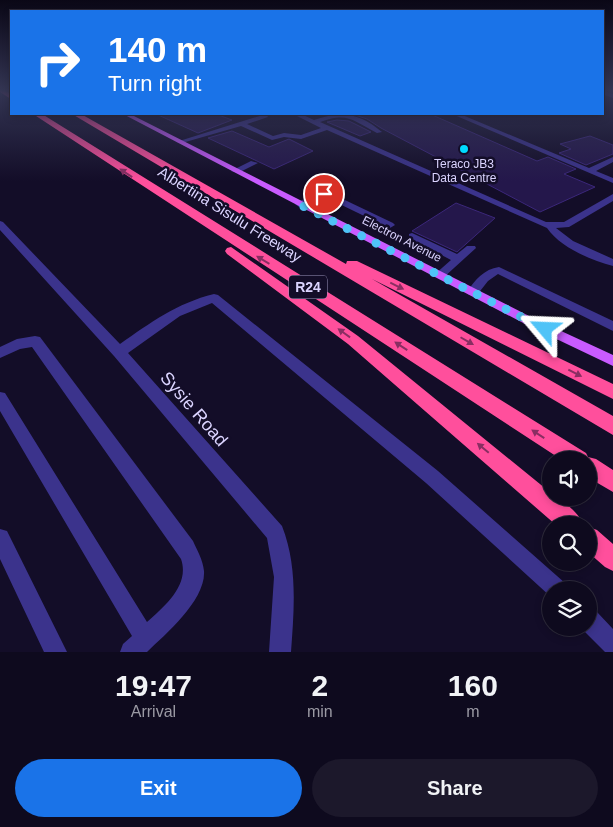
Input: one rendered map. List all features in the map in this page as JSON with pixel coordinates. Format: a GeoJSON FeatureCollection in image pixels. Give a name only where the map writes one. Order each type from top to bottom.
{"type":"FeatureCollection","features":[{"type":"Feature","properties":{"kind":"highway","name":"Albertina Sisulu Freeway"},"geometry":{"type":"LineString","coordinates":[[47,120],[212,228],[338,305],[565,451]]}},
{"type":"Feature","properties":{"kind":"highway","name":"Albertina Sisulu Freeway"},"geometry":{"type":"LineString","coordinates":[[87,120],[613,426]]}},
{"type":"Feature","properties":{"kind":"highway"},"geometry":{"type":"LineString","coordinates":[[212,228],[225,246],[353,340],[562,516]]}},
{"type":"Feature","properties":{"kind":"highway"},"geometry":{"type":"LineString","coordinates":[[289,237],[373,274],[613,392]]}},
{"type":"Feature","properties":{"kind":"highway"},"geometry":{"type":"LineString","coordinates":[[597,471],[613,482]]}},
{"type":"Feature","properties":{"kind":"highway"},"geometry":{"type":"LineString","coordinates":[[597,545],[613,559]]}},
{"type":"Feature","properties":{"kind":"main road","name":"Electron Avenue"},"geometry":{"type":"LineString","coordinates":[[138,120],[439,275],[613,361]]}},
{"type":"Feature","properties":{"kind":"street"},"geometry":{"type":"LineString","coordinates":[[180,142],[253,120]]}},
{"type":"Feature","properties":{"kind":"street"},"geometry":{"type":"LineString","coordinates":[[319,120],[328,128],[528,220],[550,226],[561,226],[571,223],[613,197]]}},
{"type":"Feature","properties":{"kind":"street"},"geometry":{"type":"LineString","coordinates":[[359,120],[379,132]]}},
{"type":"Feature","properties":{"kind":"street"},"geometry":{"type":"LineString","coordinates":[[470,120],[613,181]]}},
{"type":"Feature","properties":{"kind":"street"},"geometry":{"type":"LineString","coordinates":[[242,124],[272,138],[284,135],[301,137],[328,128]]}},
{"type":"Feature","properties":{"kind":"street"},"geometry":{"type":"LineString","coordinates":[[590,171],[613,160]]}},
{"type":"Feature","properties":{"kind":"street"},"geometry":{"type":"LineString","coordinates":[[235,171],[254,163]]}},
{"type":"Feature","properties":{"kind":"street"},"geometry":{"type":"LineString","coordinates":[[299,204],[318,195],[326,194],[390,225]]}},
{"type":"Feature","properties":{"kind":"street","name":"Sysie Road"},"geometry":{"type":"LineString","coordinates":[[0,224],[119,352],[275,533],[281,550],[283,566],[280,652]]}},
{"type":"Feature","properties":{"kind":"street"},"geometry":{"type":"LineString","coordinates":[[550,226],[553,232],[566,241],[613,263]]}},
{"type":"Feature","properties":{"kind":"street"},"geometry":{"type":"LineString","coordinates":[[412,236],[458,258]]}},
{"type":"Feature","properties":{"kind":"street"},"geometry":{"type":"LineString","coordinates":[[439,275],[471,248]]}},
{"type":"Feature","properties":{"kind":"street"},"geometry":{"type":"LineString","coordinates":[[473,292],[488,274],[494,270],[499,270],[613,326]]}},
{"type":"Feature","properties":{"kind":"street"},"geometry":{"type":"LineString","coordinates":[[119,352],[180,310],[196,301],[214,298],[432,477],[548,581]]}},
{"type":"Feature","properties":{"kind":"street"},"geometry":{"type":"LineString","coordinates":[[0,354],[17,344],[35,341],[186,548],[193,564],[194,578],[185,597],[130,652]]}},
{"type":"Feature","properties":{"kind":"street"},"geometry":{"type":"LineString","coordinates":[[0,398],[145,638]]}},
{"type":"Feature","properties":{"kind":"street"},"geometry":{"type":"LineString","coordinates":[[0,538],[56,652]]}},
{"type":"Feature","properties":{"kind":"street"},"geometry":{"type":"LineString","coordinates":[[597,628],[613,644]]}},
{"type":"Feature","properties":{"kind":"building"},"geometry":{"type":"Polygon","coordinates":[[[170,120],[231,120],[198,133],[170,120]]]}},
{"type":"Feature","properties":{"kind":"building","name":"Teraco JB3 Data Centre"},"geometry":{"type":"Polygon","coordinates":[[[369,120],[445,120],[537,161],[548,157],[576,169],[564,174],[595,187],[540,212],[369,120]]]}},
{"type":"Feature","properties":{"kind":"building"},"geometry":{"type":"Polygon","coordinates":[[[349,121],[371,132],[360,136],[327,122],[349,121]]]}},
{"type":"Feature","properties":{"kind":"building"},"geometry":{"type":"Polygon","coordinates":[[[232,131],[269,147],[289,139],[313,151],[274,169],[208,138],[232,131]]]}},
{"type":"Feature","properties":{"kind":"building"},"geometry":{"type":"Polygon","coordinates":[[[590,136],[613,145],[613,154],[586,165],[559,153],[571,149],[560,144],[590,136]]]}},
{"type":"Feature","properties":{"kind":"building"},"geometry":{"type":"Polygon","coordinates":[[[456,203],[495,218],[457,252],[412,231],[456,203]]]}},
{"type":"Feature","properties":{"kind":"place","name":"Teraco JB3 Data Centre"},"geometry":{"type":"Point","coordinates":[464,149]}},
{"type":"Feature","properties":{"kind":"route"},"geometry":{"type":"LineString","coordinates":[[324,194],[299,204],[545,329]]}}]}
